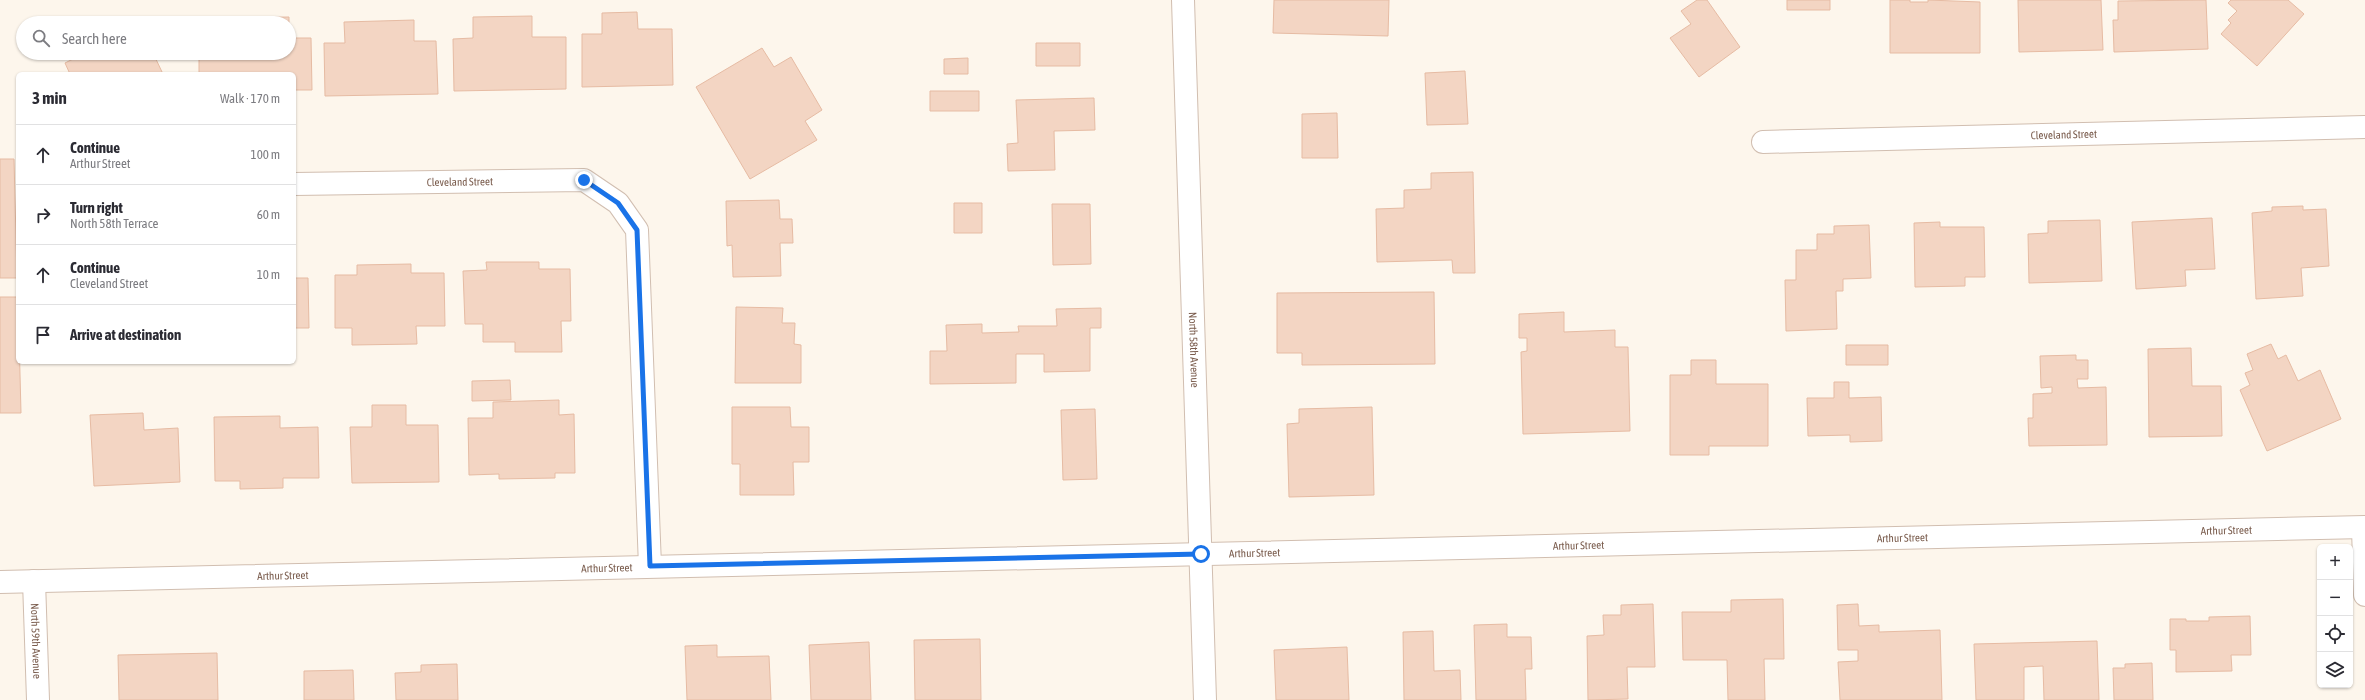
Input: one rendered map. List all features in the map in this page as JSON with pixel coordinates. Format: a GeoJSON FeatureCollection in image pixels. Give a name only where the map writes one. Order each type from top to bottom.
{"type":"FeatureCollection","features":[{"type":"Feature","properties":{"kind":"street","name":"North 58th Avenue"},"geometry":{"type":"LineString","coordinates":[[1184,0],[1206,700]]}},
{"type":"Feature","properties":{"kind":"street","name":"Cleveland Street"},"geometry":{"type":"LineString","coordinates":[[1763,142],[2365,127]]}},
{"type":"Feature","properties":{"kind":"street","name":"Cleveland Street"},"geometry":{"type":"LineString","coordinates":[[296,184],[584,180],[618,203],[637,230],[650,566]]}},
{"type":"Feature","properties":{"kind":"street","name":"Arthur Street"},"geometry":{"type":"LineString","coordinates":[[0,582],[2364,527]]}},
{"type":"Feature","properties":{"kind":"street"},"geometry":{"type":"LineString","coordinates":[[2364,527],[2365,595]]}},
{"type":"Feature","properties":{"kind":"street","name":"North 59th Avenue"},"geometry":{"type":"LineString","coordinates":[[34,581],[38,700]]}},
{"type":"Feature","properties":{"kind":"building"},"geometry":{"type":"Polygon","coordinates":[[[1274,0],[1389,0],[1388,36],[1273,33],[1274,0]]]}},
{"type":"Feature","properties":{"kind":"building"},"geometry":{"type":"Polygon","coordinates":[[[1697,0],[1707,0],[1740,47],[1699,77],[1670,38],[1691,24],[1681,11],[1697,0]]]}},
{"type":"Feature","properties":{"kind":"building"},"geometry":{"type":"Polygon","coordinates":[[[1787,0],[1830,0],[1830,10],[1787,10],[1787,0]]]}},
{"type":"Feature","properties":{"kind":"building"},"geometry":{"type":"Polygon","coordinates":[[[1890,0],[1910,0],[1910,2],[1928,2],[1928,0],[1980,2],[1980,53],[1890,53],[1890,0]]]}},
{"type":"Feature","properties":{"kind":"building"},"geometry":{"type":"Polygon","coordinates":[[[2018,0],[2101,0],[2103,50],[2019,52],[2018,0]]]}},
{"type":"Feature","properties":{"kind":"building"},"geometry":{"type":"Polygon","coordinates":[[[2206,0],[2208,49],[2114,52],[2113,20],[2118,20],[2118,1],[2206,0]]]}},
{"type":"Feature","properties":{"kind":"building"},"geometry":{"type":"Polygon","coordinates":[[[2231,0],[2288,0],[2304,14],[2257,66],[2221,34],[2231,23],[2228,20],[2237,11],[2228,3],[2231,0]]]}},
{"type":"Feature","properties":{"kind":"building"},"geometry":{"type":"Polygon","coordinates":[[[637,12],[638,29],[672,29],[673,85],[582,87],[582,34],[602,34],[602,13],[637,12]]]}},
{"type":"Feature","properties":{"kind":"building"},"geometry":{"type":"Polygon","coordinates":[[[532,16],[532,37],[566,37],[566,89],[454,91],[453,39],[473,38],[473,17],[532,16]]]}},
{"type":"Feature","properties":{"kind":"building"},"geometry":{"type":"Polygon","coordinates":[[[414,20],[414,41],[436,41],[438,94],[325,96],[324,43],[345,43],[344,22],[414,20]]]}},
{"type":"Feature","properties":{"kind":"building"},"geometry":{"type":"Polygon","coordinates":[[[296,38],[311,38],[312,90],[296,90],[296,72],[199,72],[199,60],[296,60],[296,38]]]}},
{"type":"Feature","properties":{"kind":"building"},"geometry":{"type":"Polygon","coordinates":[[[1036,43],[1080,43],[1080,66],[1036,66],[1036,43]]]}},
{"type":"Feature","properties":{"kind":"building"},"geometry":{"type":"Polygon","coordinates":[[[762,48],[774,67],[791,57],[822,110],[805,121],[817,140],[750,179],[696,87],[762,48]]]}},
{"type":"Feature","properties":{"kind":"building"},"geometry":{"type":"Polygon","coordinates":[[[968,58],[968,74],[944,74],[944,59],[968,58]]]}},
{"type":"Feature","properties":{"kind":"building"},"geometry":{"type":"Polygon","coordinates":[[[71,60],[156,60],[162,72],[69,72],[65,63],[71,60]]]}},
{"type":"Feature","properties":{"kind":"building"},"geometry":{"type":"Polygon","coordinates":[[[1465,71],[1468,124],[1427,125],[1425,73],[1465,71]]]}},
{"type":"Feature","properties":{"kind":"building"},"geometry":{"type":"Polygon","coordinates":[[[930,91],[979,91],[979,111],[930,111],[930,91]]]}},
{"type":"Feature","properties":{"kind":"building"},"geometry":{"type":"Polygon","coordinates":[[[1094,98],[1095,130],[1054,131],[1055,170],[1008,171],[1007,144],[1018,143],[1016,100],[1094,98]]]}},
{"type":"Feature","properties":{"kind":"building"},"geometry":{"type":"Polygon","coordinates":[[[1337,113],[1338,158],[1302,158],[1302,114],[1337,113]]]}},
{"type":"Feature","properties":{"kind":"building"},"geometry":{"type":"Polygon","coordinates":[[[0,159],[14,159],[16,278],[0,278],[0,159]]]}},
{"type":"Feature","properties":{"kind":"building"},"geometry":{"type":"Polygon","coordinates":[[[1473,172],[1475,273],[1453,273],[1452,260],[1377,262],[1376,209],[1404,208],[1404,190],[1431,189],[1431,173],[1473,172]]]}},
{"type":"Feature","properties":{"kind":"building"},"geometry":{"type":"Polygon","coordinates":[[[779,200],[780,219],[792,219],[793,243],[780,243],[781,276],[733,277],[732,245],[727,246],[726,201],[779,200]]]}},
{"type":"Feature","properties":{"kind":"building"},"geometry":{"type":"Polygon","coordinates":[[[954,203],[982,203],[982,233],[954,233],[954,203]]]}},
{"type":"Feature","properties":{"kind":"building"},"geometry":{"type":"Polygon","coordinates":[[[1052,204],[1090,204],[1091,264],[1053,265],[1052,204]]]}},
{"type":"Feature","properties":{"kind":"building"},"geometry":{"type":"Polygon","coordinates":[[[2303,206],[2303,210],[2326,209],[2329,266],[2301,268],[2303,296],[2256,299],[2252,213],[2272,211],[2272,207],[2303,206]]]}},
{"type":"Feature","properties":{"kind":"building"},"geometry":{"type":"Polygon","coordinates":[[[2212,218],[2215,269],[2185,270],[2186,286],[2136,289],[2132,222],[2212,218]]]}},
{"type":"Feature","properties":{"kind":"building"},"geometry":{"type":"Polygon","coordinates":[[[2100,220],[2102,281],[2029,283],[2028,234],[2048,233],[2048,221],[2100,220]]]}},
{"type":"Feature","properties":{"kind":"building"},"geometry":{"type":"Polygon","coordinates":[[[1940,222],[1940,227],[1984,227],[1985,277],[1965,277],[1965,286],[1915,287],[1914,223],[1940,222]]]}},
{"type":"Feature","properties":{"kind":"building"},"geometry":{"type":"Polygon","coordinates":[[[1869,225],[1871,278],[1843,279],[1843,291],[1836,291],[1837,329],[1786,331],[1785,280],[1796,280],[1796,250],[1817,250],[1817,234],[1834,234],[1834,226],[1869,225]]]}},
{"type":"Feature","properties":{"kind":"building"},"geometry":{"type":"Polygon","coordinates":[[[486,262],[539,262],[539,269],[570,269],[571,321],[561,321],[562,352],[515,352],[515,342],[483,342],[483,324],[465,324],[463,271],[487,270],[486,262]]]}},
{"type":"Feature","properties":{"kind":"building"},"geometry":{"type":"Polygon","coordinates":[[[411,264],[411,273],[444,273],[445,326],[416,326],[417,344],[352,345],[352,328],[335,328],[335,275],[357,275],[357,265],[411,264]]]}},
{"type":"Feature","properties":{"kind":"building"},"geometry":{"type":"Polygon","coordinates":[[[296,278],[308,278],[309,328],[296,328],[296,278]]]}},
{"type":"Feature","properties":{"kind":"building"},"geometry":{"type":"Polygon","coordinates":[[[1434,292],[1435,364],[1302,365],[1302,353],[1277,353],[1277,293],[1434,292]]]}},
{"type":"Feature","properties":{"kind":"building"},"geometry":{"type":"Polygon","coordinates":[[[0,297],[16,297],[16,364],[20,364],[21,413],[0,413],[0,297]]]}},
{"type":"Feature","properties":{"kind":"building"},"geometry":{"type":"Polygon","coordinates":[[[736,307],[783,308],[782,323],[795,323],[794,344],[801,345],[801,383],[735,383],[736,307]]]}},
{"type":"Feature","properties":{"kind":"building"},"geometry":{"type":"Polygon","coordinates":[[[1101,308],[1101,328],[1090,328],[1090,371],[1044,372],[1044,354],[1016,354],[1016,383],[930,384],[930,351],[947,351],[946,325],[982,324],[982,333],[1019,332],[1018,326],[1057,326],[1056,309],[1101,308]]]}},
{"type":"Feature","properties":{"kind":"building"},"geometry":{"type":"Polygon","coordinates":[[[1564,312],[1564,332],[1615,330],[1615,347],[1628,347],[1630,431],[1523,434],[1521,352],[1527,351],[1527,338],[1519,338],[1519,314],[1564,312]]]}},
{"type":"Feature","properties":{"kind":"building"},"geometry":{"type":"Polygon","coordinates":[[[2271,344],[2278,359],[2286,355],[2298,381],[2320,370],[2341,419],[2267,451],[2240,390],[2250,385],[2245,373],[2253,370],[2247,354],[2271,344]]]}},
{"type":"Feature","properties":{"kind":"building"},"geometry":{"type":"Polygon","coordinates":[[[1846,345],[1888,345],[1888,365],[1846,365],[1846,345]]]}},
{"type":"Feature","properties":{"kind":"building"},"geometry":{"type":"Polygon","coordinates":[[[2191,348],[2192,386],[2221,386],[2222,436],[2149,437],[2148,349],[2191,348]]]}},
{"type":"Feature","properties":{"kind":"building"},"geometry":{"type":"Polygon","coordinates":[[[2076,355],[2076,360],[2088,360],[2088,379],[2077,379],[2078,388],[2106,387],[2107,445],[2029,446],[2028,418],[2033,418],[2033,394],[2052,393],[2052,387],[2041,388],[2040,356],[2076,355]]]}},
{"type":"Feature","properties":{"kind":"building"},"geometry":{"type":"Polygon","coordinates":[[[1691,360],[1716,360],[1716,384],[1768,384],[1768,446],[1709,446],[1709,455],[1670,455],[1670,375],[1691,375],[1691,360]]]}},
{"type":"Feature","properties":{"kind":"building"},"geometry":{"type":"Polygon","coordinates":[[[510,380],[511,400],[472,401],[472,381],[510,380]]]}},
{"type":"Feature","properties":{"kind":"building"},"geometry":{"type":"Polygon","coordinates":[[[1834,382],[1849,382],[1849,398],[1881,397],[1882,441],[1850,442],[1850,435],[1808,436],[1807,398],[1834,398],[1834,382]]]}},
{"type":"Feature","properties":{"kind":"building"},"geometry":{"type":"Polygon","coordinates":[[[559,400],[559,415],[574,414],[575,473],[555,473],[555,478],[499,479],[499,474],[469,475],[468,418],[493,418],[493,402],[559,400]]]}},
{"type":"Feature","properties":{"kind":"building"},"geometry":{"type":"Polygon","coordinates":[[[372,405],[406,405],[406,425],[438,425],[439,482],[352,483],[350,427],[372,427],[372,405]]]}},
{"type":"Feature","properties":{"kind":"building"},"geometry":{"type":"Polygon","coordinates":[[[732,407],[790,407],[791,427],[809,427],[809,462],[793,462],[794,495],[740,495],[740,464],[732,464],[732,407]]]}},
{"type":"Feature","properties":{"kind":"building"},"geometry":{"type":"Polygon","coordinates":[[[1372,407],[1374,495],[1289,497],[1287,424],[1299,423],[1299,409],[1372,407]]]}},
{"type":"Feature","properties":{"kind":"building"},"geometry":{"type":"Polygon","coordinates":[[[1095,409],[1097,479],[1063,480],[1061,410],[1095,409]]]}},
{"type":"Feature","properties":{"kind":"building"},"geometry":{"type":"Polygon","coordinates":[[[143,413],[144,430],[178,428],[180,482],[94,486],[90,415],[143,413]]]}},
{"type":"Feature","properties":{"kind":"building"},"geometry":{"type":"Polygon","coordinates":[[[280,416],[280,428],[318,427],[319,478],[283,478],[283,488],[240,489],[240,481],[215,481],[214,417],[280,416]]]}},
{"type":"Feature","properties":{"kind":"building"},"geometry":{"type":"Polygon","coordinates":[[[1783,599],[1784,659],[1764,659],[1765,700],[1728,700],[1727,660],[1683,660],[1682,612],[1731,612],[1731,600],[1783,599]]]}},
{"type":"Feature","properties":{"kind":"building"},"geometry":{"type":"Polygon","coordinates":[[[1653,604],[1655,667],[1627,667],[1628,699],[1588,700],[1587,636],[1604,635],[1603,615],[1621,615],[1621,605],[1653,604]]]}},
{"type":"Feature","properties":{"kind":"building"},"geometry":{"type":"Polygon","coordinates":[[[1858,604],[1859,626],[1879,625],[1879,632],[1940,630],[1942,700],[1840,700],[1838,662],[1858,661],[1858,650],[1838,650],[1837,605],[1858,604]]]}},
{"type":"Feature","properties":{"kind":"building"},"geometry":{"type":"Polygon","coordinates":[[[2250,616],[2251,655],[2231,655],[2232,671],[2176,672],[2176,650],[2170,650],[2170,619],[2209,621],[2209,617],[2250,616]]]}},
{"type":"Feature","properties":{"kind":"building"},"geometry":{"type":"Polygon","coordinates":[[[1507,624],[1507,637],[1531,637],[1532,669],[1525,669],[1526,700],[1476,700],[1474,625],[1507,624]]]}},
{"type":"Feature","properties":{"kind":"building"},"geometry":{"type":"Polygon","coordinates":[[[1433,631],[1434,671],[1460,670],[1461,700],[1404,700],[1403,632],[1433,631]]]}},
{"type":"Feature","properties":{"kind":"building"},"geometry":{"type":"Polygon","coordinates":[[[980,639],[981,700],[915,700],[914,640],[980,639]]]}},
{"type":"Feature","properties":{"kind":"building"},"geometry":{"type":"Polygon","coordinates":[[[2097,641],[2099,700],[2044,700],[2043,666],[2024,667],[2024,700],[1976,700],[1974,644],[2097,641]]]}},
{"type":"Feature","properties":{"kind":"building"},"geometry":{"type":"Polygon","coordinates":[[[869,642],[871,700],[811,700],[809,645],[869,642]]]}},
{"type":"Feature","properties":{"kind":"building"},"geometry":{"type":"Polygon","coordinates":[[[717,645],[717,657],[769,656],[771,700],[687,700],[685,646],[717,645]]]}},
{"type":"Feature","properties":{"kind":"building"},"geometry":{"type":"Polygon","coordinates":[[[1347,647],[1349,700],[1276,700],[1274,650],[1347,647]]]}},
{"type":"Feature","properties":{"kind":"building"},"geometry":{"type":"Polygon","coordinates":[[[217,653],[218,700],[119,700],[118,655],[217,653]]]}},
{"type":"Feature","properties":{"kind":"building"},"geometry":{"type":"Polygon","coordinates":[[[2152,663],[2153,700],[2114,700],[2113,668],[2125,668],[2125,664],[2152,663]]]}},
{"type":"Feature","properties":{"kind":"building"},"geometry":{"type":"Polygon","coordinates":[[[457,664],[458,700],[396,700],[395,673],[421,672],[421,665],[457,664]]]}},
{"type":"Feature","properties":{"kind":"building"},"geometry":{"type":"Polygon","coordinates":[[[353,670],[354,700],[304,700],[304,671],[353,670]]]}},
{"type":"Feature","properties":{"kind":"route"},"geometry":{"type":"LineString","coordinates":[[584,180],[618,203],[637,230],[650,566],[1201,554]]}}]}
